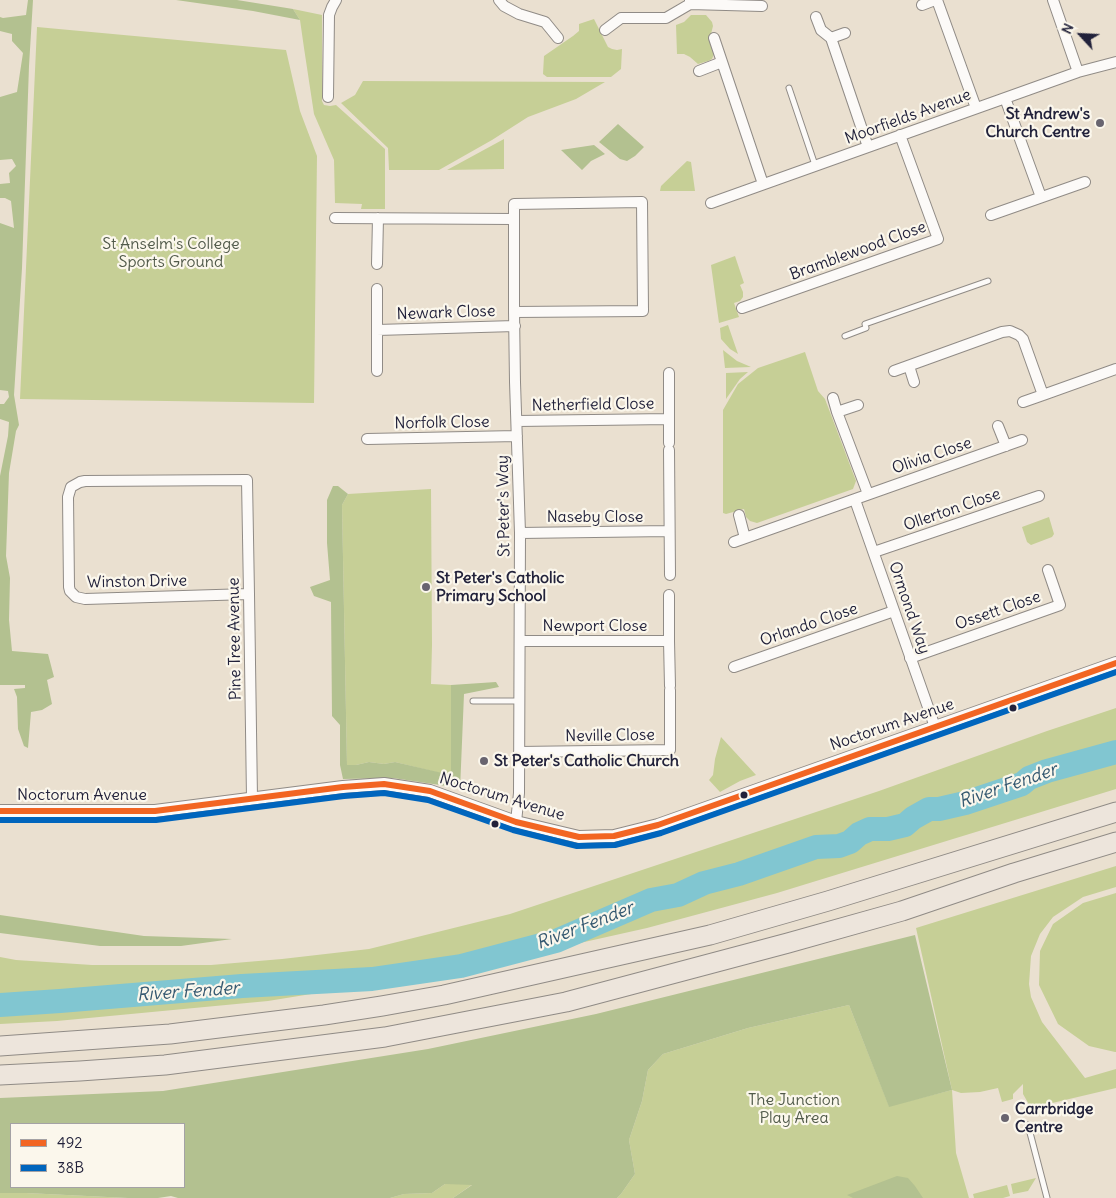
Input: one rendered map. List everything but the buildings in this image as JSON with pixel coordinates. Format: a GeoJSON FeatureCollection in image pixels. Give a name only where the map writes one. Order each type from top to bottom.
{"type":"FeatureCollection","features":[{"type":"Feature","properties":{"kind":"highway"},"geometry":{"type":"LineString","coordinates":[[0,1046],[170,1034],[343,1012],[444,995],[710,935],[828,901],[1116,812]]}},
{"type":"Feature","properties":{"kind":"highway"},"geometry":{"type":"LineString","coordinates":[[0,1076],[166,1065],[385,1037],[566,1002],[902,911],[1014,873],[1116,842]]}},
{"type":"Feature","properties":{"kind":"street"},"geometry":{"type":"LineString","coordinates":[[328,97],[329,16],[336,0]]}},
{"type":"Feature","properties":{"kind":"street"},"geometry":{"type":"LineString","coordinates":[[499,0],[504,6],[519,14],[545,22],[558,38]]}},
{"type":"Feature","properties":{"kind":"street"},"geometry":{"type":"LineString","coordinates":[[922,5],[936,0],[976,108]]}},
{"type":"Feature","properties":{"kind":"street"},"geometry":{"type":"LineString","coordinates":[[1053,0],[1078,72]]}},
{"type":"Feature","properties":{"kind":"street"},"geometry":{"type":"LineString","coordinates":[[605,30],[621,18],[666,18],[690,2],[762,6]]}},
{"type":"Feature","properties":{"kind":"street"},"geometry":{"type":"LineString","coordinates":[[816,17],[821,30],[831,38],[868,147]]}},
{"type":"Feature","properties":{"kind":"street"},"geometry":{"type":"LineString","coordinates":[[831,38],[845,33]]}},
{"type":"Feature","properties":{"kind":"street"},"geometry":{"type":"LineString","coordinates":[[714,38],[763,184]]}},
{"type":"Feature","properties":{"kind":"street"},"geometry":{"type":"LineString","coordinates":[[699,71],[722,62]]}},
{"type":"Feature","properties":{"kind":"street","name":"Moorfields Avenue"},"geometry":{"type":"LineString","coordinates":[[712,202],[1078,72],[1116,62]]}},
{"type":"Feature","properties":{"kind":"street"},"geometry":{"type":"LineString","coordinates":[[1005,98],[1041,197]]}},
{"type":"Feature","properties":{"kind":"street","name":"Bramblewood Close"},"geometry":{"type":"LineString","coordinates":[[742,308],[938,239],[900,136]]}},
{"type":"Feature","properties":{"kind":"street"},"geometry":{"type":"LineString","coordinates":[[991,215],[1085,182]]}},
{"type":"Feature","properties":{"kind":"street"},"geometry":{"type":"LineString","coordinates":[[335,218],[514,219],[514,204],[642,202],[643,311],[514,312]]}},
{"type":"Feature","properties":{"kind":"street"},"geometry":{"type":"LineString","coordinates":[[377,264],[378,218]]}},
{"type":"Feature","properties":{"kind":"street","name":"St Peter's Way"},"geometry":{"type":"LineString","coordinates":[[514,219],[514,312],[520,533],[519,793],[516,822]]}},
{"type":"Feature","properties":{"kind":"street","name":"Newark Close"},"geometry":{"type":"LineString","coordinates":[[377,289],[378,371]]}},
{"type":"Feature","properties":{"kind":"street","name":"Newark Close"},"geometry":{"type":"LineString","coordinates":[[378,330],[515,326]]}},
{"type":"Feature","properties":{"kind":"street"},"geometry":{"type":"LineString","coordinates":[[894,372],[994,335],[1010,331],[1015,332],[1023,339],[1043,395]]}},
{"type":"Feature","properties":{"kind":"street"},"geometry":{"type":"LineString","coordinates":[[909,366],[914,382]]}},
{"type":"Feature","properties":{"kind":"street"},"geometry":{"type":"LineString","coordinates":[[1023,402],[1116,369]]}},
{"type":"Feature","properties":{"kind":"street","name":"Netherfield Close"},"geometry":{"type":"LineString","coordinates":[[669,373],[669,532]]}},
{"type":"Feature","properties":{"kind":"street"},"geometry":{"type":"LineString","coordinates":[[833,398],[868,494]]}},
{"type":"Feature","properties":{"kind":"street"},"geometry":{"type":"LineString","coordinates":[[838,412],[858,405]]}},
{"type":"Feature","properties":{"kind":"street","name":"Netherfield Close"},"geometry":{"type":"LineString","coordinates":[[517,422],[669,419]]}},
{"type":"Feature","properties":{"kind":"street"},"geometry":{"type":"LineString","coordinates":[[998,426],[1006,446]]}},
{"type":"Feature","properties":{"kind":"street","name":"Norfolk Close"},"geometry":{"type":"LineString","coordinates":[[367,439],[517,436]]}},
{"type":"Feature","properties":{"kind":"street","name":"Olivia Close"},"geometry":{"type":"LineString","coordinates":[[734,542],[1022,440]]}},
{"type":"Feature","properties":{"kind":"street","name":"Pine Tree Avenue"},"geometry":{"type":"LineString","coordinates":[[247,480],[252,798]]}},
{"type":"Feature","properties":{"kind":"street","name":"Winston Drive"},"geometry":{"type":"LineString","coordinates":[[247,480],[80,482],[75,484],[68,497],[69,583],[70,591],[80,598],[249,594]]}},
{"type":"Feature","properties":{"kind":"street","name":"Ollerton Close"},"geometry":{"type":"LineString","coordinates":[[874,552],[1039,496]]}},
{"type":"Feature","properties":{"kind":"street","name":"Ormond Way"},"geometry":{"type":"LineString","coordinates":[[855,500],[935,727]]}},
{"type":"Feature","properties":{"kind":"street"},"geometry":{"type":"LineString","coordinates":[[739,515],[745,538]]}},
{"type":"Feature","properties":{"kind":"street"},"geometry":{"type":"LineString","coordinates":[[669,532],[670,575]]}},
{"type":"Feature","properties":{"kind":"street","name":"Naseby Close"},"geometry":{"type":"LineString","coordinates":[[520,533],[669,532]]}},
{"type":"Feature","properties":{"kind":"street","name":"Ossett Close"},"geometry":{"type":"LineString","coordinates":[[910,658],[1060,605],[1048,570]]}},
{"type":"Feature","properties":{"kind":"street","name":"Newport Close"},"geometry":{"type":"LineString","coordinates":[[669,596],[670,688]]}},
{"type":"Feature","properties":{"kind":"street","name":"Orlando Close"},"geometry":{"type":"LineString","coordinates":[[734,667],[894,611]]}},
{"type":"Feature","properties":{"kind":"street","name":"Newport Close"},"geometry":{"type":"LineString","coordinates":[[520,641],[669,641]]}},
{"type":"Feature","properties":{"kind":"street","name":"Noctorum Avenue"},"geometry":{"type":"LineString","coordinates":[[0,811],[155,811],[252,798],[384,784],[430,791],[516,822],[579,837],[614,836],[658,825],[1116,663]]}},
{"type":"Feature","properties":{"kind":"street","name":"Neville Close"},"geometry":{"type":"LineString","coordinates":[[519,752],[670,750],[670,688]]}},
{"type":"Feature","properties":{"kind":"lane"},"geometry":{"type":"LineString","coordinates":[[789,88],[816,165]]}},
{"type":"Feature","properties":{"kind":"lane"},"geometry":{"type":"LineString","coordinates":[[845,336],[866,328],[865,324],[988,281]]}},
{"type":"Feature","properties":{"kind":"lane"},"geometry":{"type":"LineString","coordinates":[[473,700],[520,701]]}},
{"type":"Feature","properties":{"kind":"lane"},"geometry":{"type":"LineString","coordinates":[[1028,1125],[1047,1198]]}},
{"type":"Feature","properties":{"kind":"green space"},"geometry":{"type":"Polygon","coordinates":[[[28,0],[33,0],[22,268],[14,395],[19,425],[16,431],[9,473],[6,556],[10,578],[9,620],[12,651],[48,654],[54,677],[47,680],[52,704],[42,710],[31,712],[28,748],[24,746],[18,729],[17,697],[14,689],[25,688],[25,685],[0,685],[0,476],[9,422],[0,419],[0,404],[4,404],[9,397],[8,391],[0,390],[0,223],[14,228],[11,201],[0,198],[0,184],[10,183],[9,173],[16,166],[12,159],[0,160],[0,97],[17,92],[23,53],[12,41],[12,34],[0,31],[0,17],[26,15],[28,0]]]}},
{"type":"Feature","properties":{"kind":"green space"},"geometry":{"type":"Polygon","coordinates":[[[176,0],[237,0],[293,9],[300,20],[253,11],[176,0]]]}},
{"type":"Feature","properties":{"kind":"green space"},"geometry":{"type":"Polygon","coordinates":[[[293,9],[322,15],[322,101],[324,105],[336,105],[385,149],[385,209],[361,209],[362,204],[335,203],[334,160],[314,114],[300,20],[293,9]]]}},
{"type":"Feature","properties":{"kind":"green space"},"geometry":{"type":"Polygon","coordinates":[[[691,15],[706,15],[713,26],[709,38],[714,54],[712,59],[698,64],[684,54],[677,54],[676,25],[684,22],[691,15]]]}},
{"type":"Feature","properties":{"kind":"green space"},"geometry":{"type":"Polygon","coordinates":[[[594,19],[608,47],[617,50],[622,49],[621,69],[611,77],[547,77],[543,74],[544,56],[579,31],[579,24],[594,19]]]}},
{"type":"Feature","properties":{"kind":"green space","name":"St Anselm's College Sports Ground"},"geometry":{"type":"Polygon","coordinates":[[[37,27],[286,50],[300,111],[317,156],[314,403],[20,399],[37,27]]]}},
{"type":"Feature","properties":{"kind":"green space"},"geometry":{"type":"Polygon","coordinates":[[[363,81],[605,82],[576,99],[528,117],[439,170],[389,170],[388,148],[341,103],[355,95],[363,81]]]}},
{"type":"Feature","properties":{"kind":"green space"},"geometry":{"type":"Polygon","coordinates":[[[618,124],[644,147],[627,161],[620,159],[599,142],[618,124]]]}},
{"type":"Feature","properties":{"kind":"green space"},"geometry":{"type":"Polygon","coordinates":[[[504,139],[504,169],[447,170],[504,139]]]}},
{"type":"Feature","properties":{"kind":"green space"},"geometry":{"type":"Polygon","coordinates":[[[594,145],[605,154],[591,161],[582,170],[561,150],[594,145]]]}},
{"type":"Feature","properties":{"kind":"green space"},"geometry":{"type":"Polygon","coordinates":[[[687,161],[691,162],[695,191],[660,191],[661,186],[687,161]]]}},
{"type":"Feature","properties":{"kind":"green space"},"geometry":{"type":"Polygon","coordinates":[[[735,256],[744,283],[740,285],[743,297],[740,301],[734,303],[739,317],[719,323],[711,265],[735,256]]]}},
{"type":"Feature","properties":{"kind":"green space"},"geometry":{"type":"Polygon","coordinates":[[[728,325],[738,354],[730,349],[721,339],[720,328],[728,325]]]}},
{"type":"Feature","properties":{"kind":"green space"},"geometry":{"type":"Polygon","coordinates":[[[723,350],[737,361],[751,367],[725,368],[723,350]]]}},
{"type":"Feature","properties":{"kind":"green space"},"geometry":{"type":"Polygon","coordinates":[[[805,352],[818,391],[825,399],[856,481],[853,489],[757,523],[750,521],[746,517],[744,509],[726,514],[723,513],[723,410],[738,384],[758,368],[805,352]]]}},
{"type":"Feature","properties":{"kind":"green space"},"geometry":{"type":"Polygon","coordinates":[[[748,372],[740,379],[726,399],[726,373],[748,372]]]}},
{"type":"Feature","properties":{"kind":"green space"},"geometry":{"type":"Polygon","coordinates":[[[333,486],[338,486],[348,494],[342,505],[347,765],[369,762],[384,764],[395,762],[451,775],[451,685],[496,682],[499,687],[464,694],[460,790],[455,786],[393,778],[343,779],[340,765],[340,725],[332,716],[331,602],[314,596],[310,587],[330,580],[327,543],[327,500],[333,486]]]}},
{"type":"Feature","properties":{"kind":"green space"},"geometry":{"type":"Polygon","coordinates":[[[431,489],[431,684],[451,685],[452,776],[395,762],[384,764],[369,762],[347,765],[342,505],[348,494],[431,489]]]}},
{"type":"Feature","properties":{"kind":"green space"},"geometry":{"type":"Polygon","coordinates":[[[1049,517],[1054,534],[1052,537],[1031,545],[1027,542],[1022,527],[1049,517]]]}},
{"type":"Feature","properties":{"kind":"green space"},"geometry":{"type":"Polygon","coordinates":[[[1116,708],[1116,789],[777,893],[647,928],[459,970],[268,1001],[57,1021],[0,1024],[0,957],[16,960],[92,965],[211,965],[369,949],[510,914],[879,791],[1116,708]]]}},
{"type":"Feature","properties":{"kind":"green space"},"geometry":{"type":"Polygon","coordinates":[[[721,737],[756,775],[720,792],[709,780],[713,775],[721,737]]]}},
{"type":"Feature","properties":{"kind":"green space"},"geometry":{"type":"Polygon","coordinates":[[[1116,866],[1116,887],[1083,897],[1053,917],[1040,934],[1031,956],[1029,984],[1031,997],[1042,1022],[1085,1078],[1116,1069],[1116,1088],[1031,1108],[1023,1094],[1023,1084],[1013,1094],[1013,1099],[1002,1102],[998,1088],[980,1092],[961,1093],[952,1090],[916,928],[1116,866]]]}},
{"type":"Feature","properties":{"kind":"green space"},"geometry":{"type":"Polygon","coordinates":[[[1116,893],[1115,1052],[1089,1046],[1058,1024],[1039,985],[1040,951],[1053,924],[1083,903],[1116,893]]]}},
{"type":"Feature","properties":{"kind":"green space"},"geometry":{"type":"Polygon","coordinates":[[[0,915],[144,936],[232,939],[181,946],[100,946],[0,933],[0,915]]]}},
{"type":"Feature","properties":{"kind":"green space"},"geometry":{"type":"Polygon","coordinates":[[[915,935],[952,1090],[889,1107],[849,1005],[748,1028],[663,1054],[648,1070],[642,1101],[629,1140],[635,1174],[617,1198],[453,1198],[472,1185],[445,1184],[432,1193],[404,1194],[390,1198],[178,1198],[171,1196],[128,1198],[0,1193],[0,1098],[163,1091],[428,1049],[596,1014],[915,935]]]}},
{"type":"Feature","properties":{"kind":"green space","name":"The Junction Play Area"},"geometry":{"type":"Polygon","coordinates":[[[849,1005],[889,1106],[952,1090],[956,1153],[969,1198],[617,1198],[635,1174],[629,1140],[642,1101],[648,1070],[663,1054],[748,1028],[849,1005]]]}},
{"type":"Feature","properties":{"kind":"green space"},"geometry":{"type":"Polygon","coordinates":[[[897,1176],[908,1178],[923,1198],[853,1198],[847,1195],[897,1176]]]}},
{"type":"Feature","properties":{"kind":"green space"},"geometry":{"type":"Polygon","coordinates":[[[1036,1178],[1028,1191],[1013,1194],[1011,1184],[1036,1178]]]}},
{"type":"Feature","properties":{"kind":"green space"},"geometry":{"type":"Polygon","coordinates":[[[445,1184],[473,1184],[453,1198],[390,1198],[404,1194],[432,1193],[445,1184]]]}},
{"type":"Feature","properties":{"kind":"green space"},"geometry":{"type":"Polygon","coordinates":[[[1007,1185],[1010,1196],[1003,1198],[974,1198],[973,1194],[1007,1185]]]}},
{"type":"Feature","properties":{"kind":"green space"},"geometry":{"type":"Polygon","coordinates":[[[0,1193],[26,1193],[128,1198],[0,1198],[0,1193]]]}},
{"type":"Feature","properties":{"kind":"waterway","name":"River Fender"},"geometry":{"type":"LineString","coordinates":[[0,1005],[242,986],[372,979],[461,966],[556,941],[651,900],[678,895],[704,883],[739,874],[816,847],[839,846],[850,842],[859,834],[870,829],[888,829],[905,825],[929,809],[939,809],[965,803],[1022,784],[1029,778],[1047,771],[1116,752]]}},
{"type":"Feature","properties":{"kind":"transit line","name":"492"},"geometry":{"type":"LineString","coordinates":[[0,811],[155,811],[343,787],[384,784],[430,791],[516,822],[579,837],[614,836],[658,825],[1116,663]]}},
{"type":"Feature","properties":{"kind":"transit line","name":"38B"},"geometry":{"type":"LineString","coordinates":[[0,820],[156,820],[344,796],[384,793],[428,800],[513,830],[577,846],[615,845],[661,833],[1116,672]]}},
{"type":"Feature","properties":{"kind":"place","name":"St Andrew's Church Centre"},"geometry":{"type":"Point","coordinates":[1100,123]}},
{"type":"Feature","properties":{"kind":"place","name":"St Peter's Catholic Primary School"},"geometry":{"type":"Point","coordinates":[426,587]}},
{"type":"Feature","properties":{"kind":"place","name":"St Peter's Catholic Church"},"geometry":{"type":"Point","coordinates":[484,761]}},
{"type":"Feature","properties":{"kind":"place","name":"Carrbridge Centre"},"geometry":{"type":"Point","coordinates":[1005,1118]}}]}
